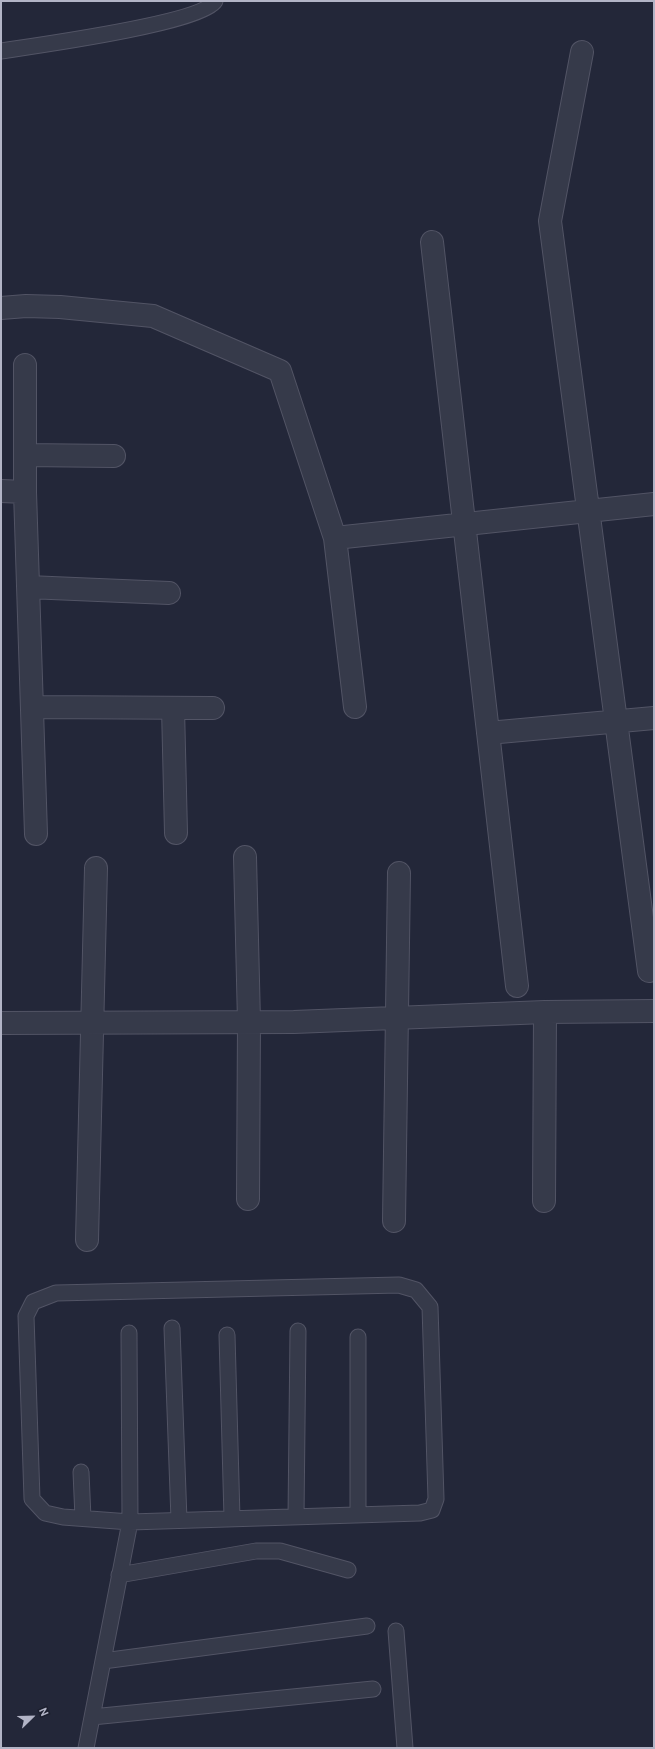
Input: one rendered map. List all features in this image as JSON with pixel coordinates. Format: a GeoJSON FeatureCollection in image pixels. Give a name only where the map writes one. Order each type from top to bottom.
{"type":"FeatureCollection","features":[{"type":"Feature","properties":{"kind":"street"},"geometry":{"type":"LineString","coordinates":[[582,52],[550,221],[649,971]]}},
{"type":"Feature","properties":{"kind":"street"},"geometry":{"type":"LineString","coordinates":[[432,242],[517,986]]}},
{"type":"Feature","properties":{"kind":"street"},"geometry":{"type":"LineString","coordinates":[[1,308],[26,306],[60,307],[153,316],[280,371],[335,538],[355,707]]}},
{"type":"Feature","properties":{"kind":"street"},"geometry":{"type":"LineString","coordinates":[[25,365],[25,492],[36,834]]}},
{"type":"Feature","properties":{"kind":"street"},"geometry":{"type":"LineString","coordinates":[[25,455],[114,456]]}},
{"type":"Feature","properties":{"kind":"street"},"geometry":{"type":"LineString","coordinates":[[1,491],[25,492]]}},
{"type":"Feature","properties":{"kind":"street"},"geometry":{"type":"LineString","coordinates":[[335,538],[654,504]]}},
{"type":"Feature","properties":{"kind":"street"},"geometry":{"type":"LineString","coordinates":[[28,587],[169,593]]}},
{"type":"Feature","properties":{"kind":"street"},"geometry":{"type":"LineString","coordinates":[[32,707],[213,708]]}},
{"type":"Feature","properties":{"kind":"street"},"geometry":{"type":"LineString","coordinates":[[173,708],[176,833]]}},
{"type":"Feature","properties":{"kind":"street"},"geometry":{"type":"LineString","coordinates":[[488,733],[654,718]]}},
{"type":"Feature","properties":{"kind":"street"},"geometry":{"type":"LineString","coordinates":[[245,857],[249,1022],[248,1199]]}},
{"type":"Feature","properties":{"kind":"street"},"geometry":{"type":"LineString","coordinates":[[87,1240],[96,868]]}},
{"type":"Feature","properties":{"kind":"street"},"geometry":{"type":"LineString","coordinates":[[394,1221],[399,873]]}},
{"type":"Feature","properties":{"kind":"street"},"geometry":{"type":"LineString","coordinates":[[1,1023],[294,1022],[545,1012],[654,1011]]}},
{"type":"Feature","properties":{"kind":"street"},"geometry":{"type":"LineString","coordinates":[[544,1201],[545,1012]]}},
{"type":"Feature","properties":{"kind":"lane"},"geometry":{"type":"LineString","coordinates":[[1,51],[154,25],[194,14],[212,6],[215,1]]}},
{"type":"Feature","properties":{"kind":"lane"},"geometry":{"type":"LineString","coordinates":[[399,1285],[416,1290],[430,1307],[436,1499],[432,1510],[420,1513],[232,1518],[130,1522],[63,1517],[45,1513],[32,1499],[26,1316],[33,1302],[56,1293],[399,1285]]}},
{"type":"Feature","properties":{"kind":"lane"},"geometry":{"type":"LineString","coordinates":[[172,1328],[179,1520]]}},
{"type":"Feature","properties":{"kind":"lane"},"geometry":{"type":"LineString","coordinates":[[296,1517],[298,1331]]}},
{"type":"Feature","properties":{"kind":"lane"},"geometry":{"type":"LineString","coordinates":[[86,1748],[130,1522],[129,1333]]}},
{"type":"Feature","properties":{"kind":"lane"},"geometry":{"type":"LineString","coordinates":[[227,1335],[232,1518]]}},
{"type":"Feature","properties":{"kind":"lane"},"geometry":{"type":"LineString","coordinates":[[358,1337],[358,1515]]}},
{"type":"Feature","properties":{"kind":"lane"},"geometry":{"type":"LineString","coordinates":[[81,1472],[83,1518]]}},
{"type":"Feature","properties":{"kind":"lane"},"geometry":{"type":"LineString","coordinates":[[120,1575],[256,1551],[280,1551],[348,1570]]}},
{"type":"Feature","properties":{"kind":"lane"},"geometry":{"type":"LineString","coordinates":[[103,1661],[368,1626]]}},
{"type":"Feature","properties":{"kind":"lane"},"geometry":{"type":"LineString","coordinates":[[396,1631],[405,1748]]}},
{"type":"Feature","properties":{"kind":"lane"},"geometry":{"type":"LineString","coordinates":[[92,1717],[373,1689]]}}]}
